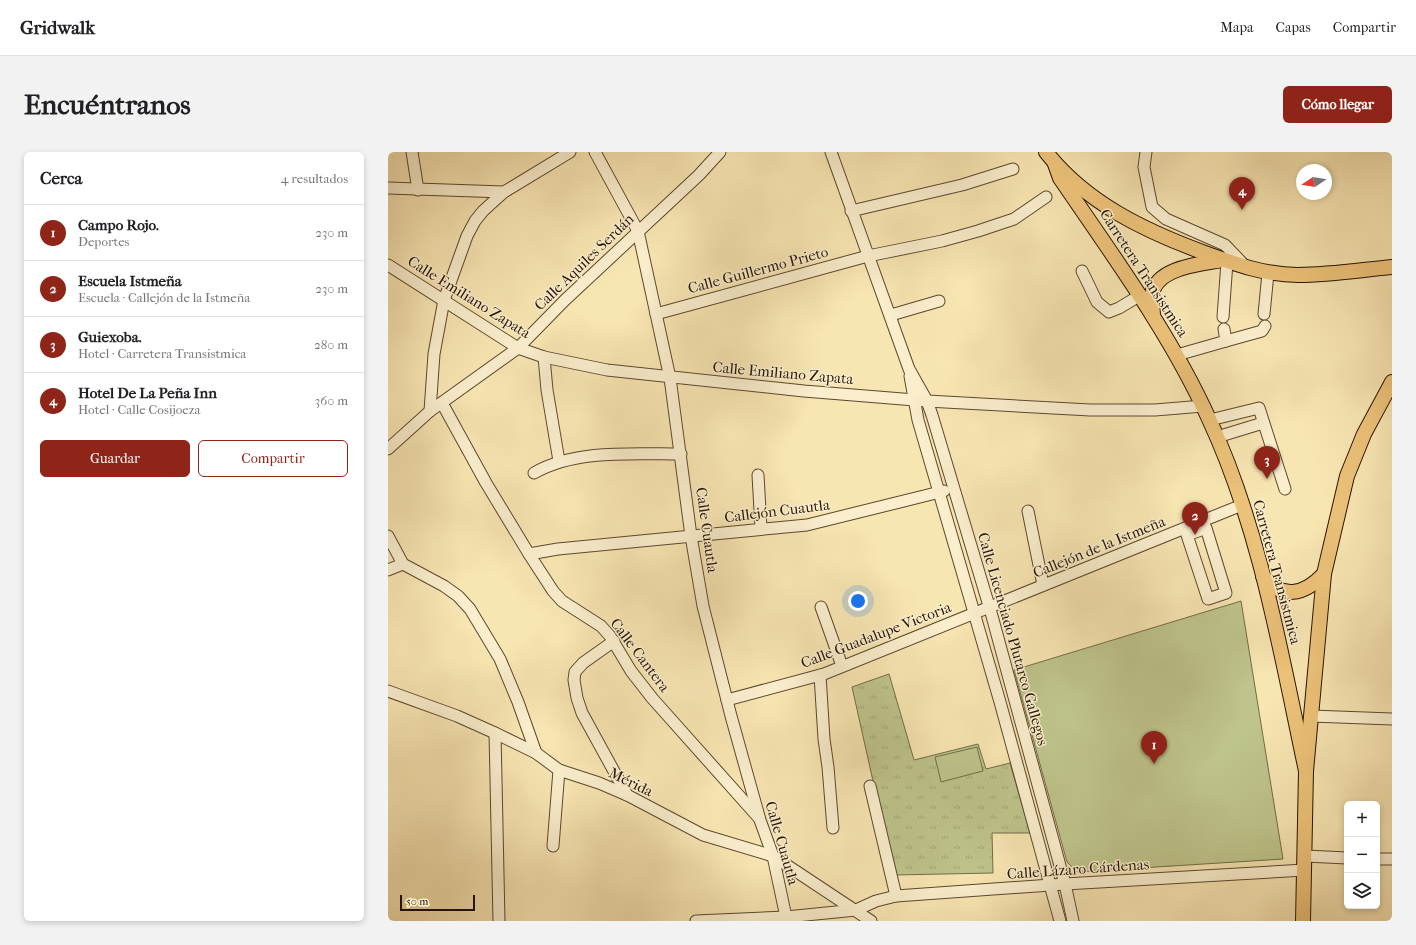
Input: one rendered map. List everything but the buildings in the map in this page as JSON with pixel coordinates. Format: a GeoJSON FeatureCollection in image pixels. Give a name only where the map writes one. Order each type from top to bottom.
{"type":"FeatureCollection","features":[{"type":"Feature","properties":{"kind":"main road","name":"Carretera Transistmica"},"geometry":{"type":"LineString","coordinates":[[1046,152],[1055,164],[1101,204],[1121,217],[1166,238],[1246,268],[1268,273],[1299,275],[1392,267]]}},
{"type":"Feature","properties":{"kind":"main road","name":"Carretera Transistmica"},"geometry":{"type":"LineString","coordinates":[[1055,164],[1060,178],[1153,316],[1177,355],[1217,436],[1242,505],[1276,628],[1306,771]]}},
{"type":"Feature","properties":{"kind":"main road"},"geometry":{"type":"LineString","coordinates":[[1153,316],[1152,293],[1164,276],[1174,270],[1225,261]]}},
{"type":"Feature","properties":{"kind":"main road"},"geometry":{"type":"LineString","coordinates":[[1303,921],[1306,771],[1324,574],[1347,476],[1364,434],[1392,382]]}},
{"type":"Feature","properties":{"kind":"main road"},"geometry":{"type":"LineString","coordinates":[[1262,576],[1271,587],[1282,591],[1294,592],[1306,589],[1316,583],[1324,574]]}},
{"type":"Feature","properties":{"kind":"street"},"geometry":{"type":"LineString","coordinates":[[412,152],[418,190]]}},
{"type":"Feature","properties":{"kind":"street"},"geometry":{"type":"LineString","coordinates":[[430,411],[434,354],[444,300],[467,236],[475,221],[483,211],[504,192],[570,152]]}},
{"type":"Feature","properties":{"kind":"street","name":"Calle Cuautla"},"geometry":{"type":"LineString","coordinates":[[595,152],[638,230],[670,378],[691,536],[703,606],[760,820],[773,856],[786,917]]}},
{"type":"Feature","properties":{"kind":"street","name":"Calle Aquiles Serdán"},"geometry":{"type":"LineString","coordinates":[[390,443],[430,411],[518,348],[565,300],[638,230],[699,175],[720,152]]}},
{"type":"Feature","properties":{"kind":"street","name":"Calle Licenciado Plutarco Gallegos"},"geometry":{"type":"LineString","coordinates":[[831,152],[909,369],[927,400],[989,608],[1065,884],[1073,921]]}},
{"type":"Feature","properties":{"kind":"street"},"geometry":{"type":"LineString","coordinates":[[1146,152],[1144,167],[1152,207],[1166,218],[1225,245],[1246,268]]}},
{"type":"Feature","properties":{"kind":"street"},"geometry":{"type":"LineString","coordinates":[[851,211],[962,185],[1013,169]]}},
{"type":"Feature","properties":{"kind":"street"},"geometry":{"type":"LineString","coordinates":[[388,188],[504,192]]}},
{"type":"Feature","properties":{"kind":"street","name":"Calle Guillermo Prieto"},"geometry":{"type":"LineString","coordinates":[[656,314],[868,256],[942,242],[1014,219],[1046,197]]}},
{"type":"Feature","properties":{"kind":"street"},"geometry":{"type":"LineString","coordinates":[[1223,317],[1225,261]]}},
{"type":"Feature","properties":{"kind":"street","name":"Calle Emiliano Zapata"},"geometry":{"type":"LineString","coordinates":[[388,265],[518,348],[544,357],[607,370],[670,378],[913,400],[1090,410],[1155,410],[1203,406]]}},
{"type":"Feature","properties":{"kind":"street"},"geometry":{"type":"LineString","coordinates":[[1082,272],[1097,302],[1109,312],[1139,296]]}},
{"type":"Feature","properties":{"kind":"street"},"geometry":{"type":"LineString","coordinates":[[1264,314],[1268,273]]}},
{"type":"Feature","properties":{"kind":"street"},"geometry":{"type":"LineString","coordinates":[[890,315],[939,301]]}},
{"type":"Feature","properties":{"kind":"street"},"geometry":{"type":"LineString","coordinates":[[1177,355],[1262,332],[1265,326]]}},
{"type":"Feature","properties":{"kind":"street"},"geometry":{"type":"LineString","coordinates":[[1224,329],[1226,341]]}},
{"type":"Feature","properties":{"kind":"street"},"geometry":{"type":"LineString","coordinates":[[544,357],[547,390],[560,461]]}},
{"type":"Feature","properties":{"kind":"street","name":"Calle Licenciado Plutarco Gallegos"},"geometry":{"type":"LineString","coordinates":[[909,369],[913,400],[938,493],[1000,702],[1060,921]]}},
{"type":"Feature","properties":{"kind":"street","name":"Calle Cantera"},"geometry":{"type":"LineString","coordinates":[[442,403],[529,554],[553,591],[562,601],[601,626],[614,641],[631,671],[652,698],[760,820]]}},
{"type":"Feature","properties":{"kind":"street"},"geometry":{"type":"LineString","coordinates":[[1210,420],[1259,408],[1285,489]]}},
{"type":"Feature","properties":{"kind":"street"},"geometry":{"type":"LineString","coordinates":[[1217,436],[1263,423]]}},
{"type":"Feature","properties":{"kind":"street"},"geometry":{"type":"LineString","coordinates":[[534,473],[560,461],[597,455],[681,454]]}},
{"type":"Feature","properties":{"kind":"street"},"geometry":{"type":"LineString","coordinates":[[758,475],[761,528]]}},
{"type":"Feature","properties":{"kind":"street","name":"Callejón Cuautla"},"geometry":{"type":"LineString","coordinates":[[529,554],[558,549],[761,528],[807,525],[954,488]]}},
{"type":"Feature","properties":{"kind":"street","name":"Callejón de la Istmeña"},"geometry":{"type":"LineString","coordinates":[[989,608],[1242,505]]}},
{"type":"Feature","properties":{"kind":"street"},"geometry":{"type":"LineString","coordinates":[[1028,511],[1044,585]]}},
{"type":"Feature","properties":{"kind":"street"},"geometry":{"type":"LineString","coordinates":[[1206,528],[1226,593],[1208,599],[1187,536],[1215,523],[1228,511]]}},
{"type":"Feature","properties":{"kind":"street"},"geometry":{"type":"LineString","coordinates":[[388,536],[403,564],[444,586],[458,596],[470,609],[500,660],[518,702],[536,753]]}},
{"type":"Feature","properties":{"kind":"street"},"geometry":{"type":"LineString","coordinates":[[388,570],[403,564]]}},
{"type":"Feature","properties":{"kind":"street"},"geometry":{"type":"LineString","coordinates":[[821,607],[842,666]]}},
{"type":"Feature","properties":{"kind":"street","name":"Calle Guadalupe Victoria"},"geometry":{"type":"LineString","coordinates":[[727,700],[820,675],[989,608]]}},
{"type":"Feature","properties":{"kind":"street"},"geometry":{"type":"LineString","coordinates":[[614,641],[583,663],[575,672],[574,680],[577,698],[585,720],[604,750],[627,795]]}},
{"type":"Feature","properties":{"kind":"street"},"geometry":{"type":"LineString","coordinates":[[820,675],[824,739],[833,828]]}},
{"type":"Feature","properties":{"kind":"street","name":"Mérida"},"geometry":{"type":"LineString","coordinates":[[388,691],[457,716],[536,753],[559,770],[598,783],[627,795],[703,835],[773,856],[871,921]]}},
{"type":"Feature","properties":{"kind":"street"},"geometry":{"type":"LineString","coordinates":[[1000,702],[1014,699]]}},
{"type":"Feature","properties":{"kind":"street"},"geometry":{"type":"LineString","coordinates":[[1311,716],[1392,719]]}},
{"type":"Feature","properties":{"kind":"street"},"geometry":{"type":"LineString","coordinates":[[495,734],[499,921]]}},
{"type":"Feature","properties":{"kind":"street"},"geometry":{"type":"LineString","coordinates":[[553,846],[559,770]]}},
{"type":"Feature","properties":{"kind":"street"},"geometry":{"type":"LineString","coordinates":[[870,786],[896,896]]}},
{"type":"Feature","properties":{"kind":"street"},"geometry":{"type":"LineString","coordinates":[[1305,856],[1344,858]]}},
{"type":"Feature","properties":{"kind":"street"},"geometry":{"type":"LineString","coordinates":[[1380,859],[1392,859]]}},
{"type":"Feature","properties":{"kind":"street","name":"Calle Lázaro Cárdenas"},"geometry":{"type":"LineString","coordinates":[[696,921],[786,917],[804,918],[856,910],[876,901],[896,896],[1065,884],[1305,870]]}},
{"type":"Feature","properties":{"kind":"green space"},"geometry":{"type":"Polygon","coordinates":[[[1241,601],[1283,859],[1077,872],[1067,862],[1014,670],[1241,601]]]}},
{"type":"Feature","properties":{"kind":"green space"},"geometry":{"type":"Polygon","coordinates":[[[889,674],[914,760],[978,744],[986,769],[1010,763],[1030,833],[992,833],[993,873],[894,875],[852,687],[889,674]]]}},
{"type":"Feature","properties":{"kind":"green space"},"geometry":{"type":"Polygon","coordinates":[[[977,747],[983,771],[941,782],[935,757],[977,747]]]}},
{"type":"Feature","properties":{"kind":"place","name":"Hotel De La Peña Inn"},"geometry":{"type":"Point","coordinates":[1242,210]}},
{"type":"Feature","properties":{"kind":"place","name":"Guiexoba."},"geometry":{"type":"Point","coordinates":[1267,479]}},
{"type":"Feature","properties":{"kind":"place","name":"Escuela Istmeña"},"geometry":{"type":"Point","coordinates":[1195,535]}},
{"type":"Feature","properties":{"kind":"place","name":"Campo Rojo."},"geometry":{"type":"Point","coordinates":[1154,764]}}]}
